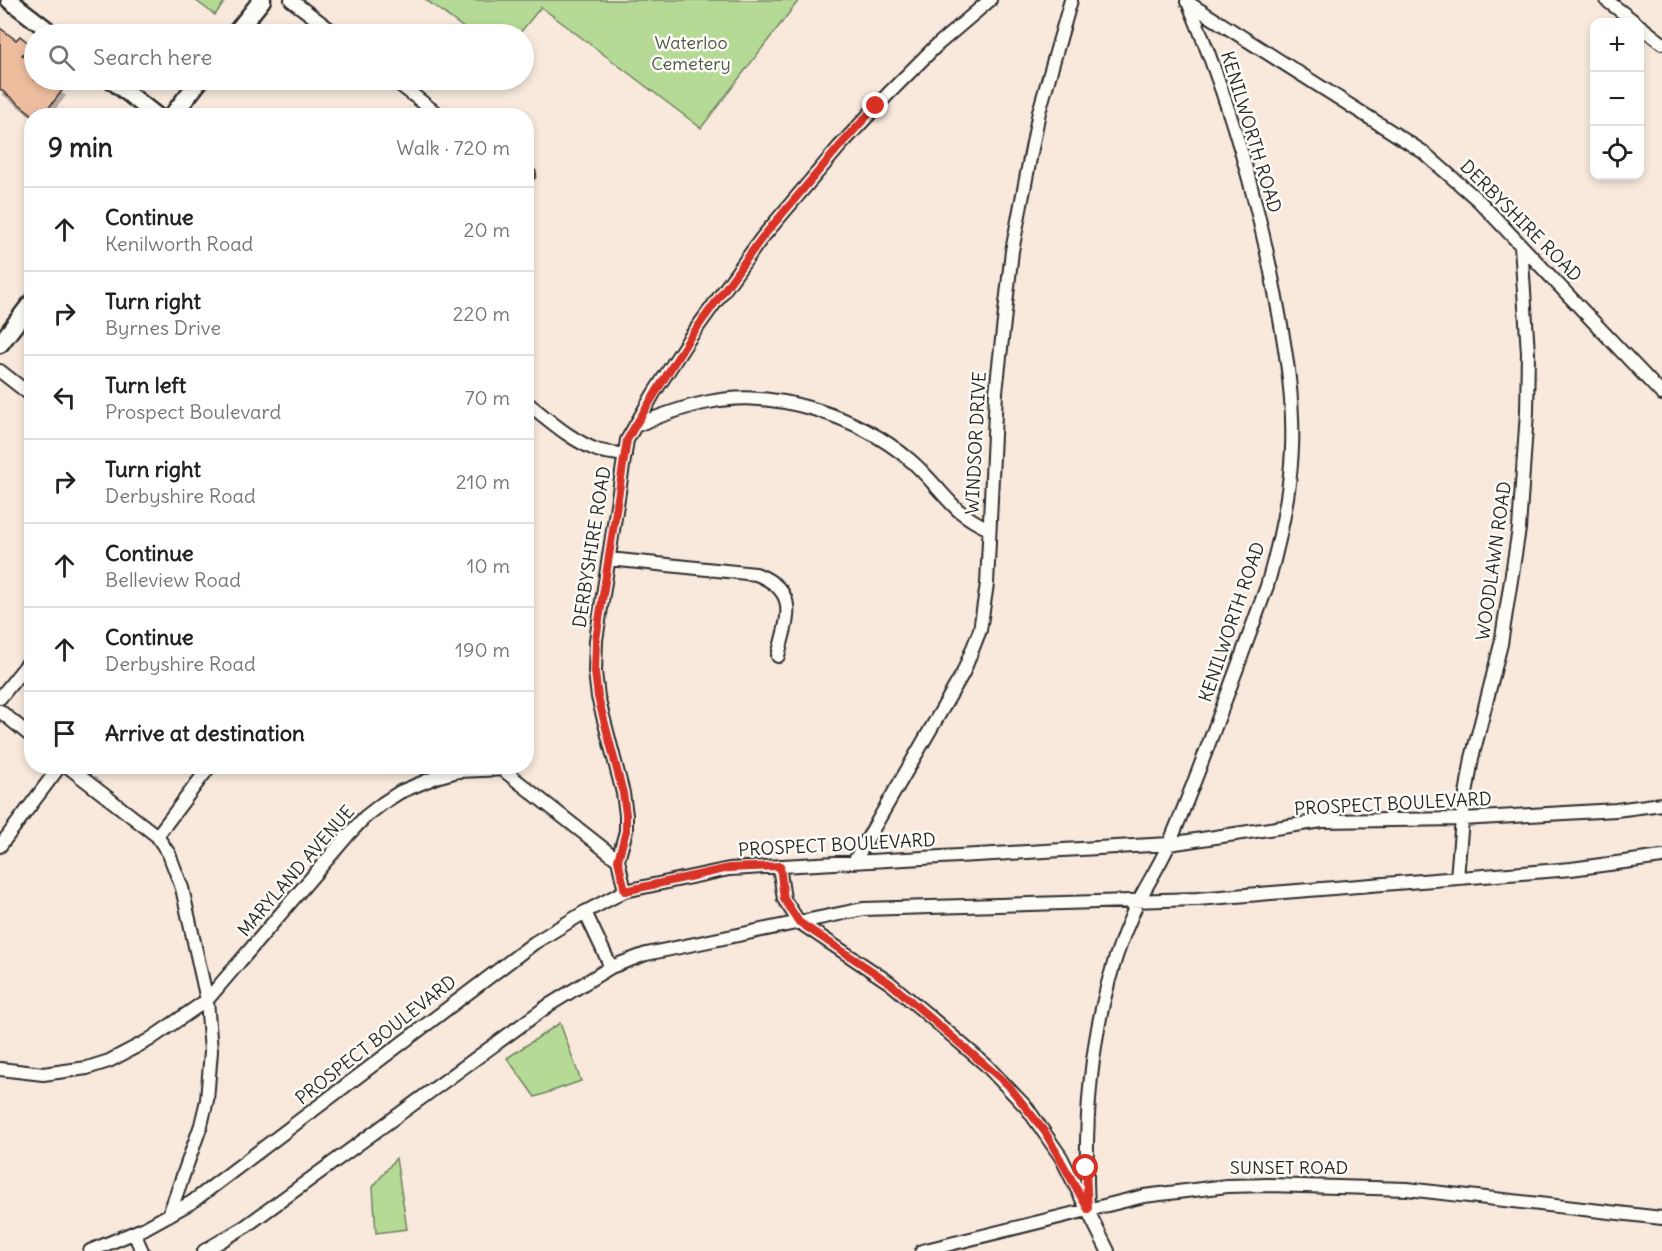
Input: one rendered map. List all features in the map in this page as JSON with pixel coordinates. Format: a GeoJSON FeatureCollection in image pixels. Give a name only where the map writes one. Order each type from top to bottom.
{"type":"FeatureCollection","features":[{"type":"Feature","properties":{"kind":"main road"},"geometry":{"type":"LineString","coordinates":[[243,24],[262,0]]}},
{"type":"Feature","properties":{"kind":"main road"},"geometry":{"type":"LineString","coordinates":[[178,108],[192,90]]}},
{"type":"Feature","properties":{"kind":"main road"},"geometry":{"type":"LineString","coordinates":[[0,344],[24,312]]}},
{"type":"Feature","properties":{"kind":"street"},"geometry":{"type":"LineString","coordinates":[[9,0],[40,24]]}},
{"type":"Feature","properties":{"kind":"street"},"geometry":{"type":"LineString","coordinates":[[291,0],[323,24]]}},
{"type":"Feature","properties":{"kind":"street"},"geometry":{"type":"LineString","coordinates":[[635,426],[689,339],[761,239],[839,147],[889,93],[936,46],[990,0]]}},
{"type":"Feature","properties":{"kind":"street","name":"WINDSOR DRIVE"},"geometry":{"type":"LineString","coordinates":[[854,862],[963,674],[973,652],[985,607],[996,392],[1012,251],[1039,112],[1071,0]]}},
{"type":"Feature","properties":{"kind":"street"},"geometry":{"type":"LineString","coordinates":[[1606,0],[1630,18]]}},
{"type":"Feature","properties":{"kind":"street","name":"DERBYSHIRE ROAD"},"geometry":{"type":"LineString","coordinates":[[1186,1],[1423,152],[1479,201],[1662,394]]}},
{"type":"Feature","properties":{"kind":"street","name":"KENILWORTH ROAD"},"geometry":{"type":"LineString","coordinates":[[1088,1209],[1086,1128],[1095,1047],[1113,968],[1126,929],[1169,844],[1267,586],[1285,517],[1292,445],[1288,374],[1273,279],[1256,202],[1220,86],[1186,1]]}},
{"type":"Feature","properties":{"kind":"street"},"geometry":{"type":"LineString","coordinates":[[1644,29],[1662,43]]}},
{"type":"Feature","properties":{"kind":"street"},"geometry":{"type":"LineString","coordinates":[[124,90],[147,108]]}},
{"type":"Feature","properties":{"kind":"street"},"geometry":{"type":"LineString","coordinates":[[406,90],[430,108]]}},
{"type":"Feature","properties":{"kind":"street","name":"WOODLAWN ROAD"},"geometry":{"type":"LineString","coordinates":[[1457,878],[1462,819],[1472,758],[1501,644],[1519,529],[1525,470],[1528,353],[1521,245]]}},
{"type":"Feature","properties":{"kind":"street"},"geometry":{"type":"LineString","coordinates":[[0,371],[24,390]]}},
{"type":"Feature","properties":{"kind":"street"},"geometry":{"type":"LineString","coordinates":[[635,426],[674,410],[711,401],[737,399],[794,404],[819,411],[867,431],[889,444],[929,478],[958,509],[971,520],[989,529]]}},
{"type":"Feature","properties":{"kind":"street"},"geometry":{"type":"LineString","coordinates":[[534,408],[582,443],[598,450],[625,455]]}},
{"type":"Feature","properties":{"kind":"street","name":"DERBYSHIRE ROAD"},"geometry":{"type":"LineString","coordinates":[[625,891],[618,860],[626,831],[626,814],[623,793],[600,705],[595,672],[596,640],[627,440],[635,426]]}},
{"type":"Feature","properties":{"kind":"street"},"geometry":{"type":"LineString","coordinates":[[609,559],[756,574],[769,579],[780,588],[787,599],[788,613],[778,656]]}},
{"type":"Feature","properties":{"kind":"street"},"geometry":{"type":"LineString","coordinates":[[0,698],[24,668]]}},
{"type":"Feature","properties":{"kind":"street"},"geometry":{"type":"LineString","coordinates":[[0,711],[24,730]]}},
{"type":"Feature","properties":{"kind":"street"},"geometry":{"type":"LineString","coordinates":[[0,846],[54,774]]}},
{"type":"Feature","properties":{"kind":"street"},"geometry":{"type":"LineString","coordinates":[[77,774],[157,836],[169,854],[180,879],[207,1000],[211,1051],[207,1100],[201,1125],[169,1215]]}},
{"type":"Feature","properties":{"kind":"street"},"geometry":{"type":"LineString","coordinates":[[157,836],[204,774]]}},
{"type":"Feature","properties":{"kind":"street","name":"MARYLAND AVENUE"},"geometry":{"type":"LineString","coordinates":[[0,1069],[43,1074],[65,1072],[109,1061],[149,1040],[207,1000],[365,817],[399,792],[447,774]]}},
{"type":"Feature","properties":{"kind":"street","name":"MARYLAND AVENUE"},"geometry":{"type":"LineString","coordinates":[[508,774],[618,860]]}},
{"type":"Feature","properties":{"kind":"street","name":"PROSPECT BOULEVARD"},"geometry":{"type":"LineString","coordinates":[[90,1251],[134,1233],[169,1215],[225,1179],[534,943],[625,891],[729,868],[1169,844],[1322,821],[1462,819],[1617,810],[1662,804]]}},
{"type":"Feature","properties":{"kind":"street"},"geometry":{"type":"LineString","coordinates":[[204,1251],[246,1226],[549,1005],[611,967],[646,954],[863,909],[1197,899],[1571,869],[1662,857]]}},
{"type":"Feature","properties":{"kind":"street"},"geometry":{"type":"LineString","coordinates":[[780,866],[784,899],[799,922],[890,983],[1008,1085],[1045,1132],[1088,1209],[1108,1251]]}},
{"type":"Feature","properties":{"kind":"street"},"geometry":{"type":"LineString","coordinates":[[585,912],[611,967]]}},
{"type":"Feature","properties":{"kind":"street","name":"SUNSET ROAD"},"geometry":{"type":"LineString","coordinates":[[922,1251],[1144,1196],[1227,1186],[1300,1185],[1407,1189],[1662,1218]]}},
{"type":"Feature","properties":{"kind":"street"},"geometry":{"type":"LineString","coordinates":[[134,1233],[142,1251]]}},
{"type":"Feature","properties":{"kind":"green space"},"geometry":{"type":"Polygon","coordinates":[[[195,0],[226,0],[215,15],[195,0]]]}},
{"type":"Feature","properties":{"kind":"green space","name":"Waterloo Cemetery"},"geometry":{"type":"Polygon","coordinates":[[[426,0],[799,0],[701,128],[541,7],[527,24],[458,24],[426,0]]]}},
{"type":"Feature","properties":{"kind":"green space"},"geometry":{"type":"Polygon","coordinates":[[[560,1023],[581,1081],[535,1097],[507,1058],[560,1023]]]}},
{"type":"Feature","properties":{"kind":"green space"},"geometry":{"type":"Polygon","coordinates":[[[396,1158],[407,1229],[376,1233],[373,1187],[396,1158]]]}},
{"type":"Feature","properties":{"kind":"building"},"geometry":{"type":"Polygon","coordinates":[[[0,28],[16,40],[20,36],[24,39],[22,55],[24,57],[24,90],[62,91],[49,108],[24,108],[0,89],[0,28]]]}},
{"type":"Feature","properties":{"kind":"route"},"geometry":{"type":"LineString","coordinates":[[876,106],[761,239],[689,339],[627,440],[623,478],[596,640],[595,672],[603,721],[623,793],[626,814],[626,831],[618,860],[625,891],[729,868],[780,866],[784,899],[799,922],[890,983],[1008,1085],[1045,1132],[1088,1209],[1086,1168]]}}]}
